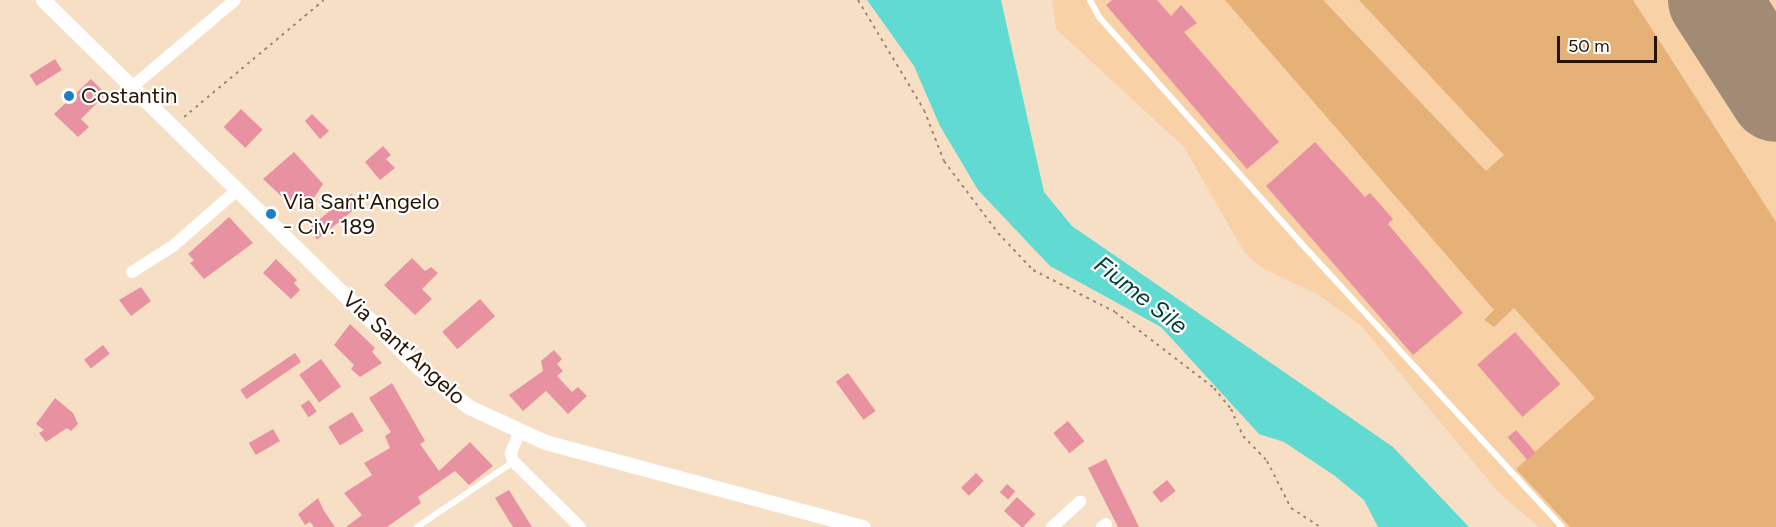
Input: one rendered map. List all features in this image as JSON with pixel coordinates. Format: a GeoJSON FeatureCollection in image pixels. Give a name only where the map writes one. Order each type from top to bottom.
{"type":"FeatureCollection","features":[{"type":"Feature","properties":{"kind":"street","name":"Via Sant'Angelo"},"geometry":{"type":"LineString","coordinates":[[43,0],[436,382],[469,407],[519,433],[863,527]]}},
{"type":"Feature","properties":{"kind":"street"},"geometry":{"type":"LineString","coordinates":[[132,87],[235,0]]}},
{"type":"Feature","properties":{"kind":"street"},"geometry":{"type":"LineString","coordinates":[[132,272],[173,246],[237,190]]}},
{"type":"Feature","properties":{"kind":"street"},"geometry":{"type":"LineString","coordinates":[[519,433],[511,453],[513,461],[576,526]]}},
{"type":"Feature","properties":{"kind":"street"},"geometry":{"type":"LineString","coordinates":[[1052,527],[1080,502]]}},
{"type":"Feature","properties":{"kind":"lane"},"geometry":{"type":"LineString","coordinates":[[1090,0],[1100,17],[1292,234],[1562,527]]}},
{"type":"Feature","properties":{"kind":"lane"},"geometry":{"type":"LineString","coordinates":[[417,527],[513,461]]}},
{"type":"Feature","properties":{"kind":"path"},"geometry":{"type":"LineString","coordinates":[[173,127],[324,0]]}},
{"type":"Feature","properties":{"kind":"path"},"geometry":{"type":"LineString","coordinates":[[858,0],[924,110],[944,161],[998,233],[1032,270],[1114,312],[1214,388],[1231,409],[1243,436],[1267,462],[1291,508],[1320,527]]}},
{"type":"Feature","properties":{"kind":"shaded area"},"geometry":{"type":"Polygon","coordinates":[[[1052,0],[1776,0],[1776,527],[1539,527],[1498,492],[1361,326],[1319,295],[1262,268],[1244,252],[1184,147],[1056,29],[1052,0]]]}},
{"type":"Feature","properties":{"kind":"shaded area"},"geometry":{"type":"Polygon","coordinates":[[[1225,0],[1323,0],[1486,171],[1504,155],[1359,0],[1633,0],[1776,222],[1776,527],[1570,527],[1516,469],[1595,398],[1514,308],[1494,327],[1484,320],[1494,310],[1225,0]]]}},
{"type":"Feature","properties":{"kind":"water","name":"Fiume Sile"},"geometry":{"type":"Polygon","coordinates":[[[867,0],[1001,0],[1044,192],[1072,226],[1393,447],[1469,527],[1378,527],[1364,500],[1335,476],[1284,442],[1259,434],[1161,327],[1050,266],[978,190],[940,126],[914,66],[867,0]]]}},
{"type":"Feature","properties":{"kind":"building"},"geometry":{"type":"Polygon","coordinates":[[[1112,0],[1157,0],[1171,16],[1181,5],[1197,23],[1184,32],[1279,142],[1247,169],[1106,5],[1112,0]]]}},
{"type":"Feature","properties":{"kind":"building"},"geometry":{"type":"Polygon","coordinates":[[[55,59],[62,70],[36,86],[30,75],[55,59]]]}},
{"type":"Feature","properties":{"kind":"building"},"geometry":{"type":"Polygon","coordinates":[[[91,79],[106,94],[81,119],[89,127],[78,137],[54,114],[91,79]]]}},
{"type":"Feature","properties":{"kind":"building"},"geometry":{"type":"Polygon","coordinates":[[[241,109],[263,130],[245,148],[224,127],[241,109]]]}},
{"type":"Feature","properties":{"kind":"building"},"geometry":{"type":"Polygon","coordinates":[[[312,114],[329,131],[320,139],[305,121],[312,114]]]}},
{"type":"Feature","properties":{"kind":"building"},"geometry":{"type":"Polygon","coordinates":[[[1315,142],[1365,197],[1370,193],[1393,219],[1388,224],[1463,313],[1413,355],[1266,186],[1315,142]]]}},
{"type":"Feature","properties":{"kind":"building"},"geometry":{"type":"Polygon","coordinates":[[[383,146],[391,155],[386,159],[395,168],[380,180],[365,162],[383,146]]]}},
{"type":"Feature","properties":{"kind":"building"},"geometry":{"type":"Polygon","coordinates":[[[294,152],[323,184],[306,210],[298,202],[293,207],[263,179],[294,152]]]}},
{"type":"Feature","properties":{"kind":"building"},"geometry":{"type":"Polygon","coordinates":[[[351,194],[360,205],[317,239],[308,229],[351,194]]]}},
{"type":"Feature","properties":{"kind":"building"},"geometry":{"type":"Polygon","coordinates":[[[229,217],[253,243],[204,279],[190,263],[194,260],[188,254],[229,217]]]}},
{"type":"Feature","properties":{"kind":"building"},"geometry":{"type":"Polygon","coordinates":[[[412,258],[425,271],[431,267],[438,273],[422,289],[432,299],[415,315],[384,285],[412,258]]]}},
{"type":"Feature","properties":{"kind":"building"},"geometry":{"type":"Polygon","coordinates":[[[276,259],[297,280],[294,283],[300,290],[291,299],[263,273],[276,259]]]}},
{"type":"Feature","properties":{"kind":"building"},"geometry":{"type":"Polygon","coordinates":[[[141,287],[151,301],[131,316],[119,300],[141,287]]]}},
{"type":"Feature","properties":{"kind":"building"},"geometry":{"type":"Polygon","coordinates":[[[480,299],[495,316],[457,349],[442,332],[480,299]]]}},
{"type":"Feature","properties":{"kind":"building"},"geometry":{"type":"Polygon","coordinates":[[[350,324],[375,348],[372,352],[382,363],[360,377],[351,369],[354,365],[334,345],[350,324]]]}},
{"type":"Feature","properties":{"kind":"building"},"geometry":{"type":"Polygon","coordinates":[[[1515,332],[1560,384],[1523,417],[1477,365],[1515,332]]]}},
{"type":"Feature","properties":{"kind":"building"},"geometry":{"type":"Polygon","coordinates":[[[103,345],[110,354],[91,368],[84,360],[103,345]]]}},
{"type":"Feature","properties":{"kind":"building"},"geometry":{"type":"Polygon","coordinates":[[[554,350],[562,359],[557,364],[563,371],[557,376],[572,392],[578,387],[587,396],[568,414],[546,391],[523,411],[509,395],[543,371],[541,361],[554,350]]]}},
{"type":"Feature","properties":{"kind":"building"},"geometry":{"type":"Polygon","coordinates":[[[295,353],[301,362],[246,399],[240,390],[295,353]]]}},
{"type":"Feature","properties":{"kind":"building"},"geometry":{"type":"Polygon","coordinates":[[[321,359],[341,387],[319,402],[299,375],[321,359]]]}},
{"type":"Feature","properties":{"kind":"building"},"geometry":{"type":"Polygon","coordinates":[[[848,373],[876,411],[863,420],[836,382],[848,373]]]}},
{"type":"Feature","properties":{"kind":"building"},"geometry":{"type":"Polygon","coordinates":[[[392,383],[425,441],[420,444],[439,471],[470,442],[493,466],[469,485],[455,471],[418,497],[421,503],[387,527],[346,527],[362,515],[344,493],[372,475],[364,463],[390,448],[385,436],[391,432],[369,398],[392,383]]]}},
{"type":"Feature","properties":{"kind":"building"},"geometry":{"type":"Polygon","coordinates":[[[55,398],[73,413],[78,424],[71,431],[67,428],[46,442],[39,433],[44,430],[36,424],[55,398]]]}},
{"type":"Feature","properties":{"kind":"building"},"geometry":{"type":"Polygon","coordinates":[[[309,400],[317,412],[309,417],[301,406],[309,400]]]}},
{"type":"Feature","properties":{"kind":"building"},"geometry":{"type":"Polygon","coordinates":[[[352,412],[364,431],[340,445],[328,427],[352,412]]]}},
{"type":"Feature","properties":{"kind":"building"},"geometry":{"type":"Polygon","coordinates":[[[1068,421],[1084,441],[1070,453],[1053,433],[1068,421]]]}},
{"type":"Feature","properties":{"kind":"building"},"geometry":{"type":"Polygon","coordinates":[[[273,429],[280,441],[256,455],[249,443],[273,429]]]}},
{"type":"Feature","properties":{"kind":"building"},"geometry":{"type":"Polygon","coordinates":[[[1516,430],[1536,453],[1527,460],[1508,437],[1516,430]]]}},
{"type":"Feature","properties":{"kind":"building"},"geometry":{"type":"Polygon","coordinates":[[[1106,459],[1139,527],[1118,527],[1088,468],[1106,459]]]}},
{"type":"Feature","properties":{"kind":"building"},"geometry":{"type":"Polygon","coordinates":[[[976,473],[984,481],[969,496],[961,488],[976,473]]]}},
{"type":"Feature","properties":{"kind":"building"},"geometry":{"type":"Polygon","coordinates":[[[1167,480],[1176,491],[1161,503],[1152,492],[1167,480]]]}},
{"type":"Feature","properties":{"kind":"building"},"geometry":{"type":"Polygon","coordinates":[[[1007,484],[1015,491],[1008,500],[1000,492],[1007,484]]]}},
{"type":"Feature","properties":{"kind":"building"},"geometry":{"type":"Polygon","coordinates":[[[509,490],[532,527],[513,527],[495,498],[509,490]]]}},
{"type":"Feature","properties":{"kind":"building"},"geometry":{"type":"Polygon","coordinates":[[[1017,497],[1035,514],[1021,527],[1004,511],[1017,497]]]}},
{"type":"Feature","properties":{"kind":"building"},"geometry":{"type":"Polygon","coordinates":[[[318,498],[335,527],[314,527],[310,522],[305,525],[298,514],[318,498]]]}},
{"type":"Feature","properties":{"kind":"runway"},"geometry":{"type":"LineString","coordinates":[[1714,0],[1776,96]]}},
{"type":"Feature","properties":{"kind":"place","name":"Costantin"},"geometry":{"type":"Point","coordinates":[69,96]}},
{"type":"Feature","properties":{"kind":"place","name":"Via Sant'Angelo - Civ. 189"},"geometry":{"type":"Point","coordinates":[271,214]}}]}
